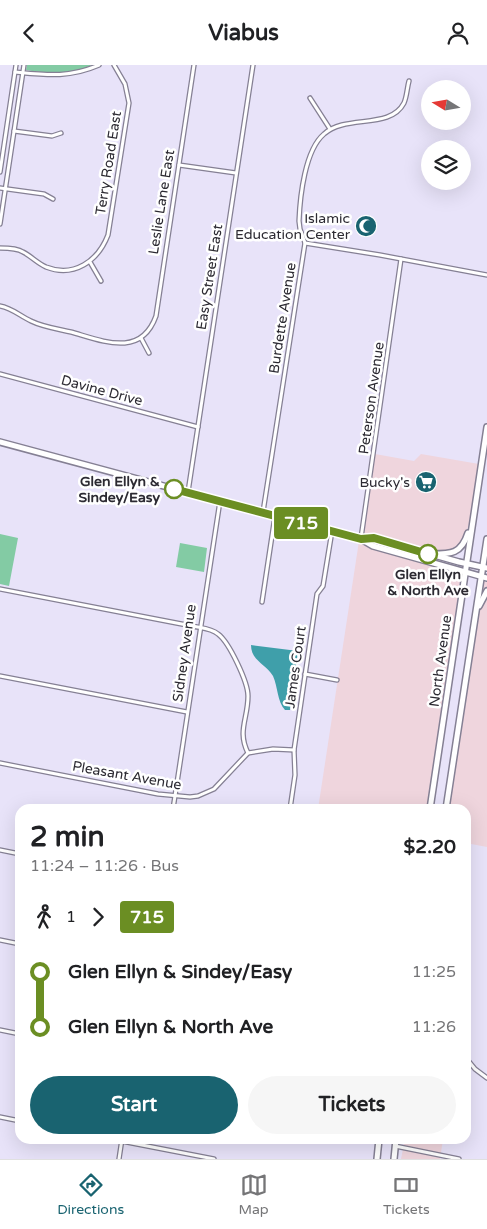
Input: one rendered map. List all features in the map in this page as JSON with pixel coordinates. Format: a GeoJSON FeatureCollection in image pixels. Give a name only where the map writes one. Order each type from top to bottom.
{"type":"FeatureCollection","features":[{"type":"Feature","properties":{"kind":"main road","name":"North Avenue"},"geometry":{"type":"LineString","coordinates":[[431,804],[487,427]]}},
{"type":"Feature","properties":{"kind":"main road"},"geometry":{"type":"LineString","coordinates":[[0,442],[361,539],[373,546],[484,577]]}},
{"type":"Feature","properties":{"kind":"main road"},"geometry":{"type":"LineString","coordinates":[[429,554],[448,553],[458,550],[464,544],[475,503]]}},
{"type":"Feature","properties":{"kind":"main road"},"geometry":{"type":"LineString","coordinates":[[361,539],[374,538],[429,554],[485,567]]}},
{"type":"Feature","properties":{"kind":"main road","name":"North Avenue"},"geometry":{"type":"LineString","coordinates":[[447,804],[475,621],[484,577],[487,539]]}},
{"type":"Feature","properties":{"kind":"main road"},"geometry":{"type":"LineString","coordinates":[[475,621],[479,605],[487,591]]}},
{"type":"Feature","properties":{"kind":"main road"},"geometry":{"type":"LineString","coordinates":[[377,1159],[378,1144]]}},
{"type":"Feature","properties":{"kind":"main road"},"geometry":{"type":"LineString","coordinates":[[394,1159],[395,1146]]}},
{"type":"Feature","properties":{"kind":"street"},"geometry":{"type":"LineString","coordinates":[[0,172],[16,65]]}},
{"type":"Feature","properties":{"kind":"street"},"geometry":{"type":"LineString","coordinates":[[0,224],[24,65]]}},
{"type":"Feature","properties":{"kind":"street"},"geometry":{"type":"LineString","coordinates":[[15,72],[43,75],[69,74],[99,65]]}},
{"type":"Feature","properties":{"kind":"street","name":"Terry Road East"},"geometry":{"type":"LineString","coordinates":[[90,262],[101,249],[108,235],[128,109],[127,91],[114,65]]}},
{"type":"Feature","properties":{"kind":"street","name":"Leslie Lane East"},"geometry":{"type":"LineString","coordinates":[[140,338],[148,331],[156,315],[194,65]]}},
{"type":"Feature","properties":{"kind":"street","name":"Easy Street East"},"geometry":{"type":"LineString","coordinates":[[188,493],[253,65]]}},
{"type":"Feature","properties":{"kind":"street"},"geometry":{"type":"LineString","coordinates":[[310,98],[330,129],[348,123],[383,119],[391,116],[405,101],[408,81]]}},
{"type":"Feature","properties":{"kind":"street","name":"Burdette Avenue"},"geometry":{"type":"LineString","coordinates":[[263,512],[305,243],[299,221],[308,161],[315,144],[330,129]]}},
{"type":"Feature","properties":{"kind":"street"},"geometry":{"type":"LineString","coordinates":[[14,131],[52,136],[61,133]]}},
{"type":"Feature","properties":{"kind":"street"},"geometry":{"type":"LineString","coordinates":[[179,165],[236,173]]}},
{"type":"Feature","properties":{"kind":"street"},"geometry":{"type":"LineString","coordinates":[[0,188],[44,194],[52,199]]}},
{"type":"Feature","properties":{"kind":"street"},"geometry":{"type":"LineString","coordinates":[[305,243],[487,275]]}},
{"type":"Feature","properties":{"kind":"street"},"geometry":{"type":"LineString","coordinates":[[0,248],[23,252],[39,263],[53,269],[72,269],[90,262],[101,281]]}},
{"type":"Feature","properties":{"kind":"street","name":"Peterson Avenue"},"geometry":{"type":"LineString","coordinates":[[361,539],[401,259]]}},
{"type":"Feature","properties":{"kind":"street"},"geometry":{"type":"LineString","coordinates":[[0,306],[12,309],[34,322],[111,343],[125,344],[140,338],[149,353]]}},
{"type":"Feature","properties":{"kind":"street","name":"Davine Drive"},"geometry":{"type":"LineString","coordinates":[[0,374],[198,427]]}},
{"type":"Feature","properties":{"kind":"street","name":"Sidney Avenue"},"geometry":{"type":"LineString","coordinates":[[173,804],[199,627],[220,501]]}},
{"type":"Feature","properties":{"kind":"street"},"geometry":{"type":"LineString","coordinates":[[262,602],[275,516]]}},
{"type":"Feature","properties":{"kind":"street","name":"James Court"},"geometry":{"type":"LineString","coordinates":[[291,804],[295,775],[294,750],[305,674],[317,594],[323,586],[332,531]]}},
{"type":"Feature","properties":{"kind":"street"},"geometry":{"type":"LineString","coordinates":[[0,589],[212,631],[223,639],[244,678],[248,696],[243,743],[248,753],[273,749],[294,750]]}},
{"type":"Feature","properties":{"kind":"street"},"geometry":{"type":"LineString","coordinates":[[305,674],[337,680]]}},
{"type":"Feature","properties":{"kind":"street"},"geometry":{"type":"LineString","coordinates":[[0,676],[187,713]]}},
{"type":"Feature","properties":{"kind":"street","name":"Pleasant Avenue"},"geometry":{"type":"LineString","coordinates":[[0,763],[174,796],[190,797],[205,794],[214,789],[248,753]]}},
{"type":"Feature","properties":{"kind":"street"},"geometry":{"type":"LineString","coordinates":[[0,850],[15,853]]}},
{"type":"Feature","properties":{"kind":"street"},"geometry":{"type":"LineString","coordinates":[[0,940],[15,943]]}},
{"type":"Feature","properties":{"kind":"street"},"geometry":{"type":"LineString","coordinates":[[0,1030],[15,1033]]}},
{"type":"Feature","properties":{"kind":"street"},"geometry":{"type":"LineString","coordinates":[[471,1064],[487,1078]]}},
{"type":"Feature","properties":{"kind":"street"},"geometry":{"type":"LineString","coordinates":[[0,1117],[15,1120]]}},
{"type":"Feature","properties":{"kind":"street"},"geometry":{"type":"LineString","coordinates":[[119,1159],[121,1144]]}},
{"type":"Feature","properties":{"kind":"street"},"geometry":{"type":"LineString","coordinates":[[141,1144],[214,1159]]}},
{"type":"Feature","properties":{"kind":"street"},"geometry":{"type":"LineString","coordinates":[[395,1146],[459,1159]]}},
{"type":"Feature","properties":{"kind":"shaded area"},"geometry":{"type":"Polygon","coordinates":[[[375,454],[414,461],[421,454],[479,464],[474,503],[463,542],[458,549],[448,552],[429,552],[362,538],[375,454]]]}},
{"type":"Feature","properties":{"kind":"shaded area"},"geometry":{"type":"Polygon","coordinates":[[[359,541],[461,574],[429,804],[319,804],[359,541]]]}},
{"type":"Feature","properties":{"kind":"shaded area"},"geometry":{"type":"Polygon","coordinates":[[[483,579],[487,580],[487,847],[471,844],[471,804],[450,804],[483,579]]]}},
{"type":"Feature","properties":{"kind":"shaded area"},"geometry":{"type":"Polygon","coordinates":[[[404,1144],[442,1144],[440,1159],[401,1159],[404,1144]]]}},
{"type":"Feature","properties":{"kind":"green space"},"geometry":{"type":"Polygon","coordinates":[[[27,65],[92,65],[76,71],[52,73],[26,70],[27,65]]]}},
{"type":"Feature","properties":{"kind":"green space"},"geometry":{"type":"Polygon","coordinates":[[[0,534],[18,538],[9,586],[0,584],[0,534]]]}},
{"type":"Feature","properties":{"kind":"green space"},"geometry":{"type":"Polygon","coordinates":[[[180,543],[207,548],[204,572],[176,567],[180,543]]]}},
{"type":"Feature","properties":{"kind":"water"},"geometry":{"type":"Polygon","coordinates":[[[251,645],[298,651],[290,710],[285,710],[282,706],[273,676],[253,655],[251,645]]]}},
{"type":"Feature","properties":{"kind":"bus line","name":"715"},"geometry":{"type":"LineString","coordinates":[[174,489],[361,539],[374,538],[428,554]]}},
{"type":"Feature","properties":{"kind":"place","name":"Islamic Education Center"},"geometry":{"type":"Point","coordinates":[366,226]}},
{"type":"Feature","properties":{"kind":"place","name":"Bucky's"},"geometry":{"type":"Point","coordinates":[426,482]}},
{"type":"Feature","properties":{"kind":"place","name":"Glen Ellyn & Sindey/Easy"},"geometry":{"type":"Point","coordinates":[174,489]}},
{"type":"Feature","properties":{"kind":"place","name":"Glen Ellyn & North Ave"},"geometry":{"type":"Point","coordinates":[428,554]}}]}
